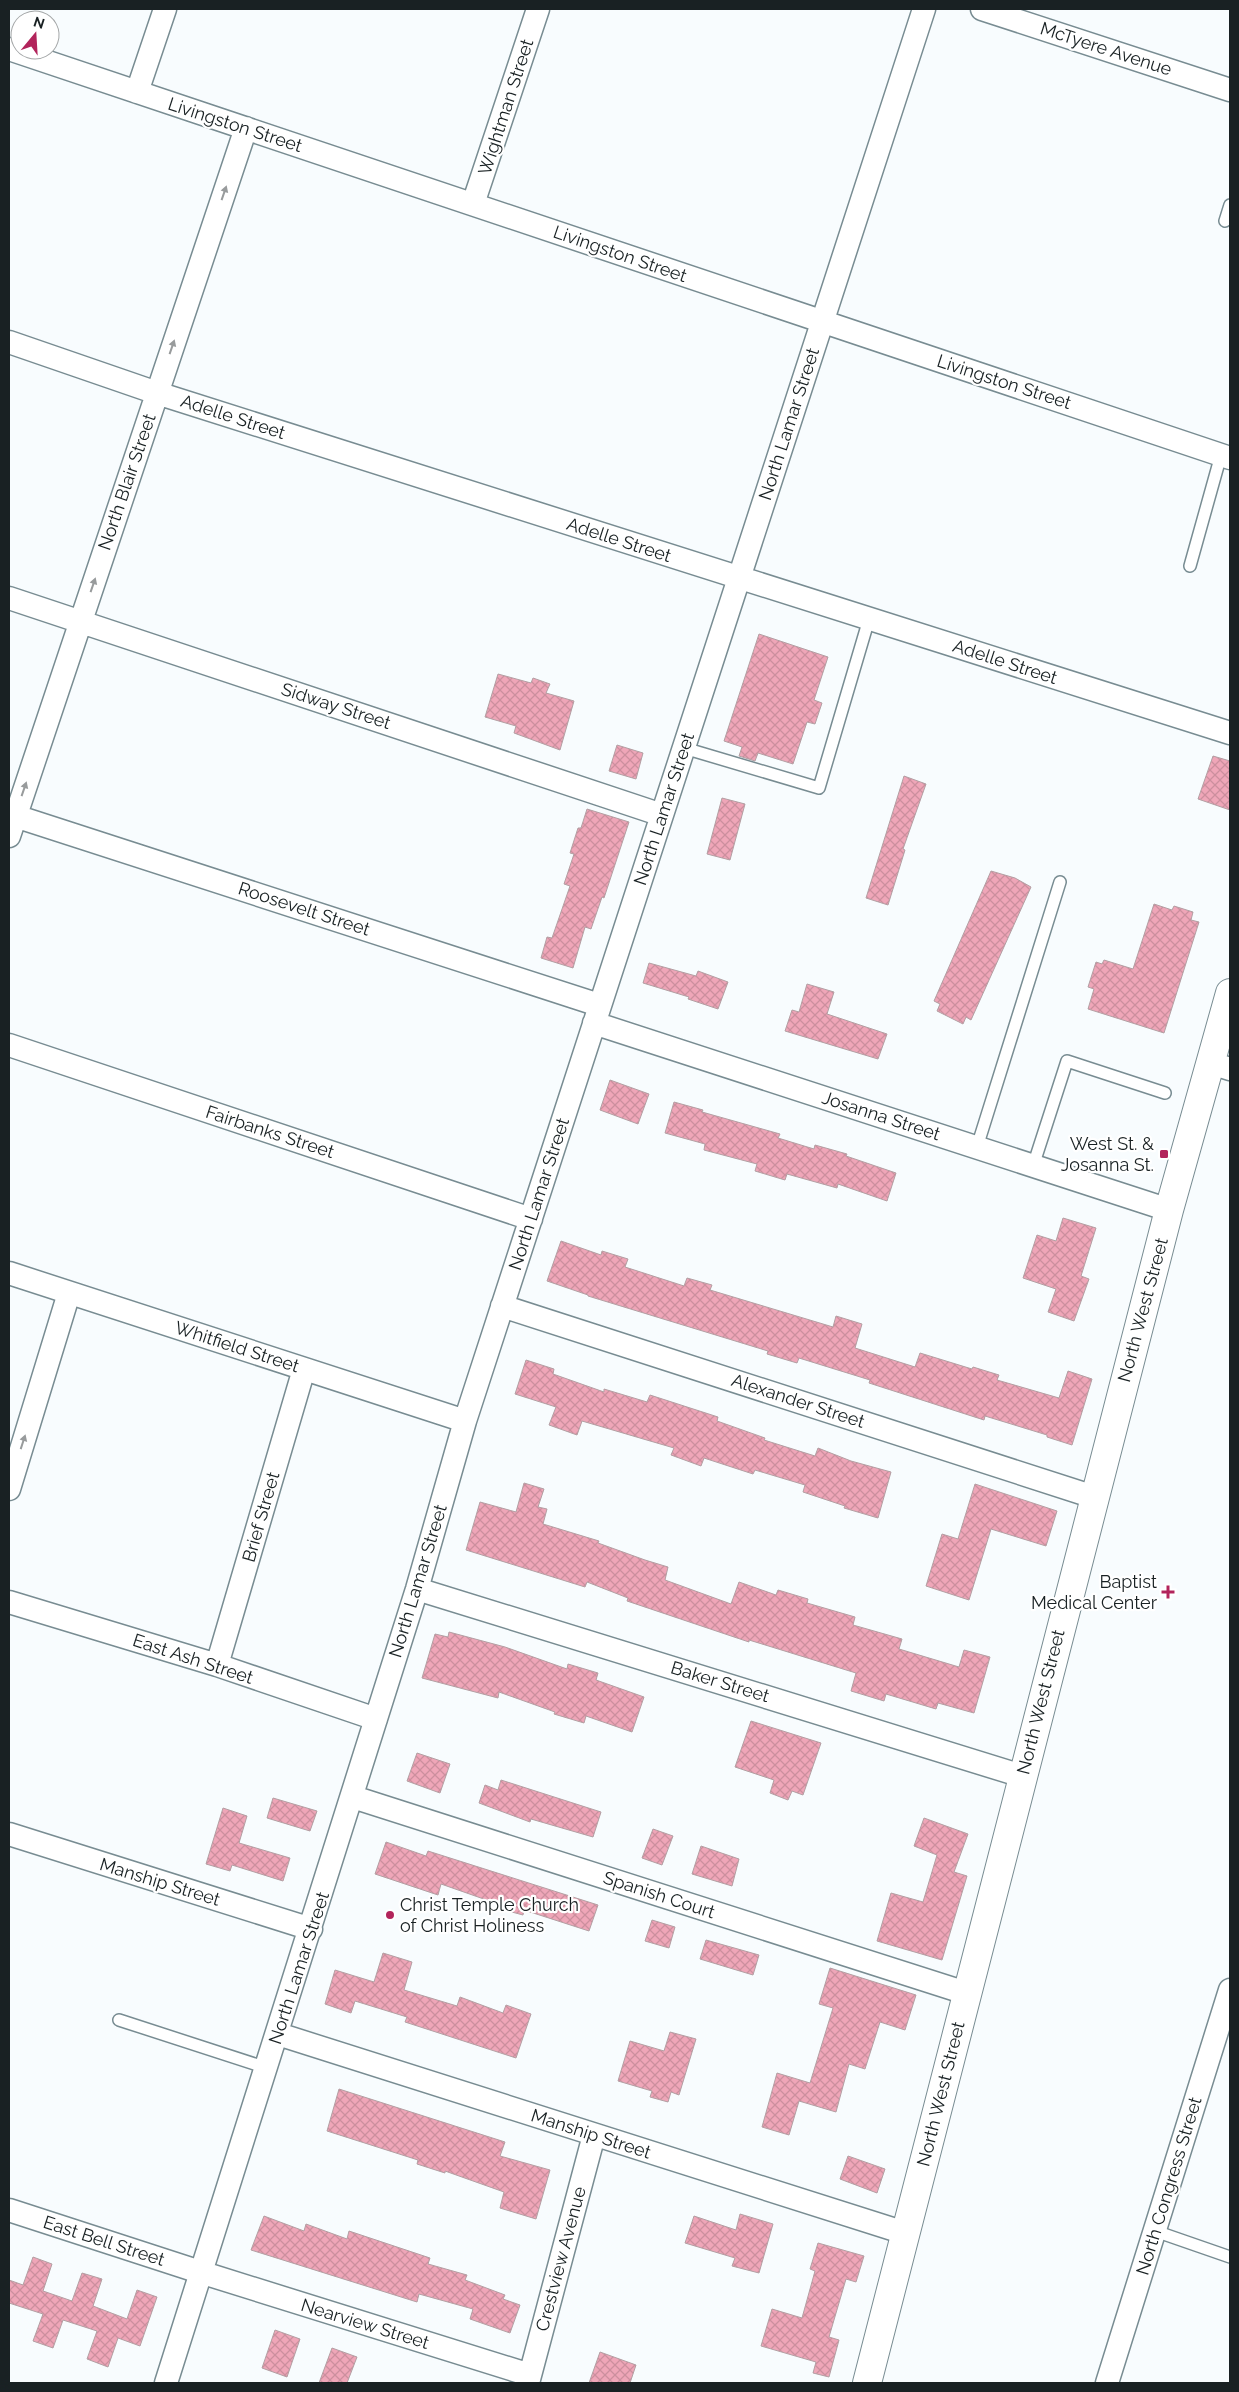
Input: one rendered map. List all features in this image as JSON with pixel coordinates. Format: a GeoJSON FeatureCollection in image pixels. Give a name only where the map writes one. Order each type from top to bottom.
{"type":"FeatureCollection","features":[{"type":"Feature","properties":{"kind":"street"},"geometry":{"type":"LineString","coordinates":[[137,92],[165,9]]}},
{"type":"Feature","properties":{"kind":"street","name":"Wightman Street"},"geometry":{"type":"LineString","coordinates":[[473,204],[538,9]]}},
{"type":"Feature","properties":{"kind":"street","name":"North Lamar Street"},"geometry":{"type":"LineString","coordinates":[[166,2383],[200,2272],[278,2034],[417,1589],[465,1421],[924,9]]}},
{"type":"Feature","properties":{"kind":"street","name":"McTyere Avenue"},"geometry":{"type":"LineString","coordinates":[[982,9],[1230,88]]}},
{"type":"Feature","properties":{"kind":"street","name":"Livingston Street"},"geometry":{"type":"LineString","coordinates":[[9,49],[1226,456]]}},
{"type":"Feature","properties":{"kind":"street","name":"North Blair Street"},"geometry":{"type":"LineString","coordinates":[[11,822],[246,128]]}},
{"type":"Feature","properties":{"kind":"street","name":"Adelle Street"},"geometry":{"type":"LineString","coordinates":[[9,342],[157,393],[1230,733]]}},
{"type":"Feature","properties":{"kind":"street","name":"Sidway Street"},"geometry":{"type":"LineString","coordinates":[[9,598],[662,814]]}},
{"type":"Feature","properties":{"kind":"street","name":"Roosevelt Street"},"geometry":{"type":"LineString","coordinates":[[11,822],[596,1014]]}},
{"type":"Feature","properties":{"kind":"street","name":"North West Street"},"geometry":{"type":"LineString","coordinates":[[867,2383],[1168,1210],[1220,1066],[1230,993]]}},
{"type":"Feature","properties":{"kind":"street","name":"Josanna Street"},"geometry":{"type":"LineString","coordinates":[[596,1014],[977,1147],[1168,1210]]}},
{"type":"Feature","properties":{"kind":"street","name":"Fairbanks Street"},"geometry":{"type":"LineString","coordinates":[[9,1045],[531,1219]]}},
{"type":"Feature","properties":{"kind":"street","name":"Whitfield Street"},"geometry":{"type":"LineString","coordinates":[[9,1273],[465,1421]]}},
{"type":"Feature","properties":{"kind":"street"},"geometry":{"type":"LineString","coordinates":[[9,1489],[69,1292]]}},
{"type":"Feature","properties":{"kind":"street","name":"Alexander Street"},"geometry":{"type":"LineString","coordinates":[[502,1306],[1094,1497]]}},
{"type":"Feature","properties":{"kind":"street","name":"Brief Street"},"geometry":{"type":"LineString","coordinates":[[217,1665],[304,1369]]}},
{"type":"Feature","properties":{"kind":"street","name":"Baker Street"},"geometry":{"type":"LineString","coordinates":[[417,1589],[1022,1776]]}},
{"type":"Feature","properties":{"kind":"street","name":"East Ash Street"},"geometry":{"type":"LineString","coordinates":[[9,1602],[217,1665],[376,1719]]}},
{"type":"Feature","properties":{"kind":"street","name":"Spanish Court"},"geometry":{"type":"LineString","coordinates":[[352,1797],[966,1993]]}},
{"type":"Feature","properties":{"kind":"street","name":"Manship Street"},"geometry":{"type":"LineString","coordinates":[[9,1834],[311,1929]]}},
{"type":"Feature","properties":{"kind":"street","name":"North Congress Street"},"geometry":{"type":"LineString","coordinates":[[1107,2383],[1230,1990]]}},
{"type":"Feature","properties":{"kind":"street","name":"Manship Street"},"geometry":{"type":"LineString","coordinates":[[278,2034],[905,2233]]}},
{"type":"Feature","properties":{"kind":"street","name":"Crestview Avenue"},"geometry":{"type":"LineString","coordinates":[[529,2379],[594,2135]]}},
{"type":"Feature","properties":{"kind":"street","name":"East Bell Street"},"geometry":{"type":"LineString","coordinates":[[9,2210],[200,2272]]}},
{"type":"Feature","properties":{"kind":"street","name":"Nearview Street"},"geometry":{"type":"LineString","coordinates":[[200,2272],[529,2379]]}},
{"type":"Feature","properties":{"kind":"lane"},"geometry":{"type":"LineString","coordinates":[[1225,220],[1230,205]]}},
{"type":"Feature","properties":{"kind":"lane"},"geometry":{"type":"LineString","coordinates":[[1190,566],[1226,456]]}},
{"type":"Feature","properties":{"kind":"lane"},"geometry":{"type":"LineString","coordinates":[[684,748],[819,788],[869,619]]}},
{"type":"Feature","properties":{"kind":"lane"},"geometry":{"type":"LineString","coordinates":[[977,1147],[1060,882]]}},
{"type":"Feature","properties":{"kind":"lane"},"geometry":{"type":"LineString","coordinates":[[1033,1166],[1067,1061],[1165,1093]]}},
{"type":"Feature","properties":{"kind":"lane"},"geometry":{"type":"LineString","coordinates":[[119,2020],[266,2068]]}},
{"type":"Feature","properties":{"kind":"lane"},"geometry":{"type":"LineString","coordinates":[[1155,2231],[1230,2257]]}},
{"type":"Feature","properties":{"kind":"building"},"geometry":{"type":"Polygon","coordinates":[[[759,634],[828,657],[814,700],[822,703],[815,724],[807,722],[793,764],[758,753],[755,761],[739,756],[742,747],[724,741],[759,634]]]}},
{"type":"Feature","properties":{"kind":"building"},"geometry":{"type":"Polygon","coordinates":[[[498,674],[531,683],[533,678],[550,684],[546,693],[574,701],[560,750],[514,733],[516,726],[485,717],[498,674]]]}},
{"type":"Feature","properties":{"kind":"building"},"geometry":{"type":"Polygon","coordinates":[[[617,745],[643,753],[636,779],[609,771],[617,745]]]}},
{"type":"Feature","properties":{"kind":"building"},"geometry":{"type":"Polygon","coordinates":[[[1213,756],[1230,761],[1230,810],[1198,799],[1213,756]]]}},
{"type":"Feature","properties":{"kind":"building"},"geometry":{"type":"Polygon","coordinates":[[[904,776],[926,784],[903,849],[905,850],[888,905],[866,898],[904,776]]]}},
{"type":"Feature","properties":{"kind":"building"},"geometry":{"type":"Polygon","coordinates":[[[722,798],[745,804],[730,860],[707,854],[722,798]]]}},
{"type":"Feature","properties":{"kind":"building"},"geometry":{"type":"Polygon","coordinates":[[[587,809],[629,822],[604,898],[602,897],[591,929],[585,927],[573,968],[541,958],[547,937],[552,938],[570,886],[564,884],[574,854],[570,853],[578,828],[581,828],[587,809]]]}},
{"type":"Feature","properties":{"kind":"building"},"geometry":{"type":"Polygon","coordinates":[[[991,871],[1015,878],[1031,887],[971,1020],[966,1017],[963,1024],[937,1011],[940,1004],[934,1001],[991,871]]]}},
{"type":"Feature","properties":{"kind":"building"},"geometry":{"type":"Polygon","coordinates":[[[1154,904],[1172,910],[1174,906],[1193,912],[1191,920],[1199,922],[1164,1033],[1088,1009],[1094,989],[1088,987],[1096,962],[1102,964],[1104,960],[1133,969],[1154,904]]]}},
{"type":"Feature","properties":{"kind":"building"},"geometry":{"type":"Polygon","coordinates":[[[649,963],[696,976],[698,971],[728,982],[718,1009],[688,999],[689,997],[643,983],[649,963]]]}},
{"type":"Feature","properties":{"kind":"building"},"geometry":{"type":"Polygon","coordinates":[[[807,984],[834,992],[827,1014],[887,1034],[878,1059],[785,1031],[792,1010],[799,1012],[807,984]]]}},
{"type":"Feature","properties":{"kind":"building"},"geometry":{"type":"Polygon","coordinates":[[[610,1080],[649,1094],[638,1124],[600,1110],[610,1080]]]}},
{"type":"Feature","properties":{"kind":"building"},"geometry":{"type":"Polygon","coordinates":[[[674,1102],[780,1134],[778,1138],[814,1149],[815,1145],[847,1154],[846,1156],[896,1173],[887,1201],[838,1184],[837,1188],[787,1174],[785,1180],[755,1171],[757,1164],[704,1150],[705,1144],[665,1133],[674,1102]]]}},
{"type":"Feature","properties":{"kind":"building"},"geometry":{"type":"Polygon","coordinates":[[[1063,1218],[1096,1228],[1081,1276],[1089,1279],[1074,1321],[1048,1312],[1056,1289],[1023,1278],[1037,1235],[1056,1241],[1063,1218]]]}},
{"type":"Feature","properties":{"kind":"building"},"geometry":{"type":"Polygon","coordinates":[[[561,1241],[601,1255],[602,1251],[628,1259],[625,1267],[684,1286],[687,1278],[712,1285],[710,1290],[833,1327],[836,1316],[862,1324],[855,1348],[915,1367],[920,1353],[999,1375],[997,1380],[1059,1398],[1068,1371],[1092,1379],[1072,1445],[1047,1437],[1047,1435],[985,1416],[984,1420],[869,1383],[870,1380],[799,1358],[797,1363],[767,1354],[768,1351],[588,1296],[547,1281],[561,1241]]]}},
{"type":"Feature","properties":{"kind":"building"},"geometry":{"type":"Polygon","coordinates":[[[526,1360],[554,1369],[553,1374],[604,1392],[604,1389],[647,1402],[650,1395],[718,1417],[717,1421],[765,1438],[764,1440],[815,1456],[818,1448],[851,1461],[891,1472],[878,1518],[844,1508],[845,1506],[803,1492],[805,1485],[755,1470],[753,1474],[704,1458],[701,1466],[671,1455],[674,1448],[582,1421],[577,1435],[549,1425],[556,1407],[515,1394],[526,1360]]]}},
{"type":"Feature","properties":{"kind":"building"},"geometry":{"type":"Polygon","coordinates":[[[524,1483],[544,1489],[538,1507],[547,1509],[543,1524],[599,1541],[598,1543],[668,1567],[665,1580],[731,1604],[739,1582],[776,1595],[778,1590],[808,1599],[807,1603],[855,1617],[853,1625],[902,1639],[899,1649],[959,1667],[964,1650],[990,1657],[974,1713],[938,1703],[936,1709],[886,1694],[884,1701],[851,1691],[856,1673],[749,1640],[749,1642],[627,1601],[628,1598],[587,1582],[585,1587],[466,1550],[480,1502],[516,1512],[524,1483]]]}},
{"type":"Feature","properties":{"kind":"building"},"geometry":{"type":"Polygon","coordinates":[[[975,1484],[1057,1511],[1046,1546],[991,1529],[969,1600],[926,1586],[942,1534],[958,1539],[975,1484]]]}},
{"type":"Feature","properties":{"kind":"building"},"geometry":{"type":"Polygon","coordinates":[[[449,1632],[505,1647],[567,1669],[568,1664],[598,1673],[596,1680],[644,1697],[632,1732],[586,1716],[584,1723],[554,1714],[555,1712],[499,1692],[498,1698],[422,1678],[435,1634],[448,1637],[449,1632]]]}},
{"type":"Feature","properties":{"kind":"building"},"geometry":{"type":"Polygon","coordinates":[[[751,1721],[821,1743],[803,1795],[792,1791],[788,1800],[770,1793],[774,1780],[735,1767],[751,1721]]]}},
{"type":"Feature","properties":{"kind":"building"},"geometry":{"type":"Polygon","coordinates":[[[417,1753],[450,1764],[440,1793],[407,1781],[417,1753]]]}},
{"type":"Feature","properties":{"kind":"building"},"geometry":{"type":"Polygon","coordinates":[[[501,1780],[601,1812],[593,1837],[531,1819],[530,1822],[479,1803],[485,1785],[498,1790],[501,1780]]]}},
{"type":"Feature","properties":{"kind":"building"},"geometry":{"type":"Polygon","coordinates":[[[273,1798],[317,1811],[310,1831],[267,1818],[273,1798]]]}},
{"type":"Feature","properties":{"kind":"building"},"geometry":{"type":"Polygon","coordinates":[[[223,1808],[247,1816],[239,1843],[290,1858],[283,1881],[232,1865],[230,1871],[206,1864],[223,1808]]]}},
{"type":"Feature","properties":{"kind":"building"},"geometry":{"type":"Polygon","coordinates":[[[924,1818],[968,1834],[954,1872],[967,1876],[942,1960],[877,1941],[891,1893],[923,1902],[937,1855],[914,1846],[924,1818]]]}},
{"type":"Feature","properties":{"kind":"building"},"geometry":{"type":"Polygon","coordinates":[[[653,1829],[673,1836],[662,1865],[642,1858],[653,1829]]]}},
{"type":"Feature","properties":{"kind":"building"},"geometry":{"type":"Polygon","coordinates":[[[386,1842],[426,1856],[428,1851],[598,1905],[589,1931],[524,1910],[523,1915],[497,1908],[498,1904],[441,1884],[438,1895],[375,1874],[386,1842]]]}},
{"type":"Feature","properties":{"kind":"building"},"geometry":{"type":"Polygon","coordinates":[[[701,1846],[739,1859],[732,1886],[692,1874],[701,1846]]]}},
{"type":"Feature","properties":{"kind":"building"},"geometry":{"type":"Polygon","coordinates":[[[652,1920],[675,1927],[669,1948],[645,1941],[652,1920]]]}},
{"type":"Feature","properties":{"kind":"building"},"geometry":{"type":"Polygon","coordinates":[[[706,1940],[759,1955],[753,1975],[700,1959],[706,1940]]]}},
{"type":"Feature","properties":{"kind":"building"},"geometry":{"type":"Polygon","coordinates":[[[383,1953],[412,1962],[404,1990],[457,2006],[460,1997],[503,2013],[506,2005],[531,2014],[516,2058],[405,2022],[407,2017],[355,2001],[351,2013],[325,2004],[335,1970],[374,1982],[383,1953]]]}},
{"type":"Feature","properties":{"kind":"building"},"geometry":{"type":"Polygon","coordinates":[[[830,1968],[916,1995],[905,2030],[880,2022],[865,2069],[849,2064],[836,2112],[799,2101],[789,2135],[762,2127],[777,2073],[810,2083],[833,2008],[819,2004],[830,1968]]]}},
{"type":"Feature","properties":{"kind":"building"},"geometry":{"type":"Polygon","coordinates":[[[670,2032],[696,2039],[679,2095],[671,2092],[668,2102],[650,2097],[652,2091],[618,2081],[630,2041],[664,2051],[670,2032]]]}},
{"type":"Feature","properties":{"kind":"building"},"geometry":{"type":"Polygon","coordinates":[[[339,2089],[505,2142],[500,2156],[550,2170],[536,2219],[500,2208],[504,2192],[445,2171],[445,2173],[417,2164],[418,2160],[327,2131],[339,2089]]]}},
{"type":"Feature","properties":{"kind":"building"},"geometry":{"type":"Polygon","coordinates":[[[848,2156],[885,2169],[877,2193],[840,2179],[848,2156]]]}},
{"type":"Feature","properties":{"kind":"building"},"geometry":{"type":"Polygon","coordinates":[[[740,2214],[773,2224],[759,2273],[732,2266],[735,2258],[685,2243],[694,2216],[736,2230],[740,2214]]]}},
{"type":"Feature","properties":{"kind":"building"},"geometry":{"type":"Polygon","coordinates":[[[264,2216],[304,2231],[306,2224],[347,2239],[349,2231],[430,2258],[428,2264],[467,2275],[465,2280],[505,2295],[503,2299],[520,2305],[510,2333],[470,2319],[473,2309],[419,2294],[417,2302],[251,2250],[264,2216]]]}},
{"type":"Feature","properties":{"kind":"building"},"geometry":{"type":"Polygon","coordinates":[[[818,2243],[864,2256],[856,2282],[846,2279],[829,2337],[839,2340],[829,2377],[813,2373],[816,2362],[761,2346],[772,2309],[802,2318],[815,2271],[810,2269],[818,2243]]]}},
{"type":"Feature","properties":{"kind":"building"},"geometry":{"type":"Polygon","coordinates":[[[33,2257],[52,2264],[43,2291],[72,2301],[82,2273],[102,2279],[93,2306],[127,2319],[137,2290],[157,2297],[140,2346],[118,2338],[108,2367],[87,2359],[97,2331],[63,2320],[53,2348],[33,2341],[43,2314],[9,2303],[9,2280],[23,2285],[33,2257]]]}},
{"type":"Feature","properties":{"kind":"building"},"geometry":{"type":"Polygon","coordinates":[[[275,2330],[300,2339],[287,2377],[262,2368],[275,2330]]]}},
{"type":"Feature","properties":{"kind":"building"},"geometry":{"type":"Polygon","coordinates":[[[332,2348],[357,2357],[347,2383],[319,2383],[332,2348]]]}},
{"type":"Feature","properties":{"kind":"building"},"geometry":{"type":"Polygon","coordinates":[[[600,2352],[636,2365],[630,2383],[589,2383],[600,2352]]]}},
{"type":"Feature","properties":{"kind":"place","name":"West St. & Josanna St."},"geometry":{"type":"Point","coordinates":[1164,1154]}},
{"type":"Feature","properties":{"kind":"place","name":"Baptist Medical Center"},"geometry":{"type":"Point","coordinates":[1168,1592]}},
{"type":"Feature","properties":{"kind":"place","name":"Christ Temple Church of Christ Holiness"},"geometry":{"type":"Point","coordinates":[390,1915]}}]}
